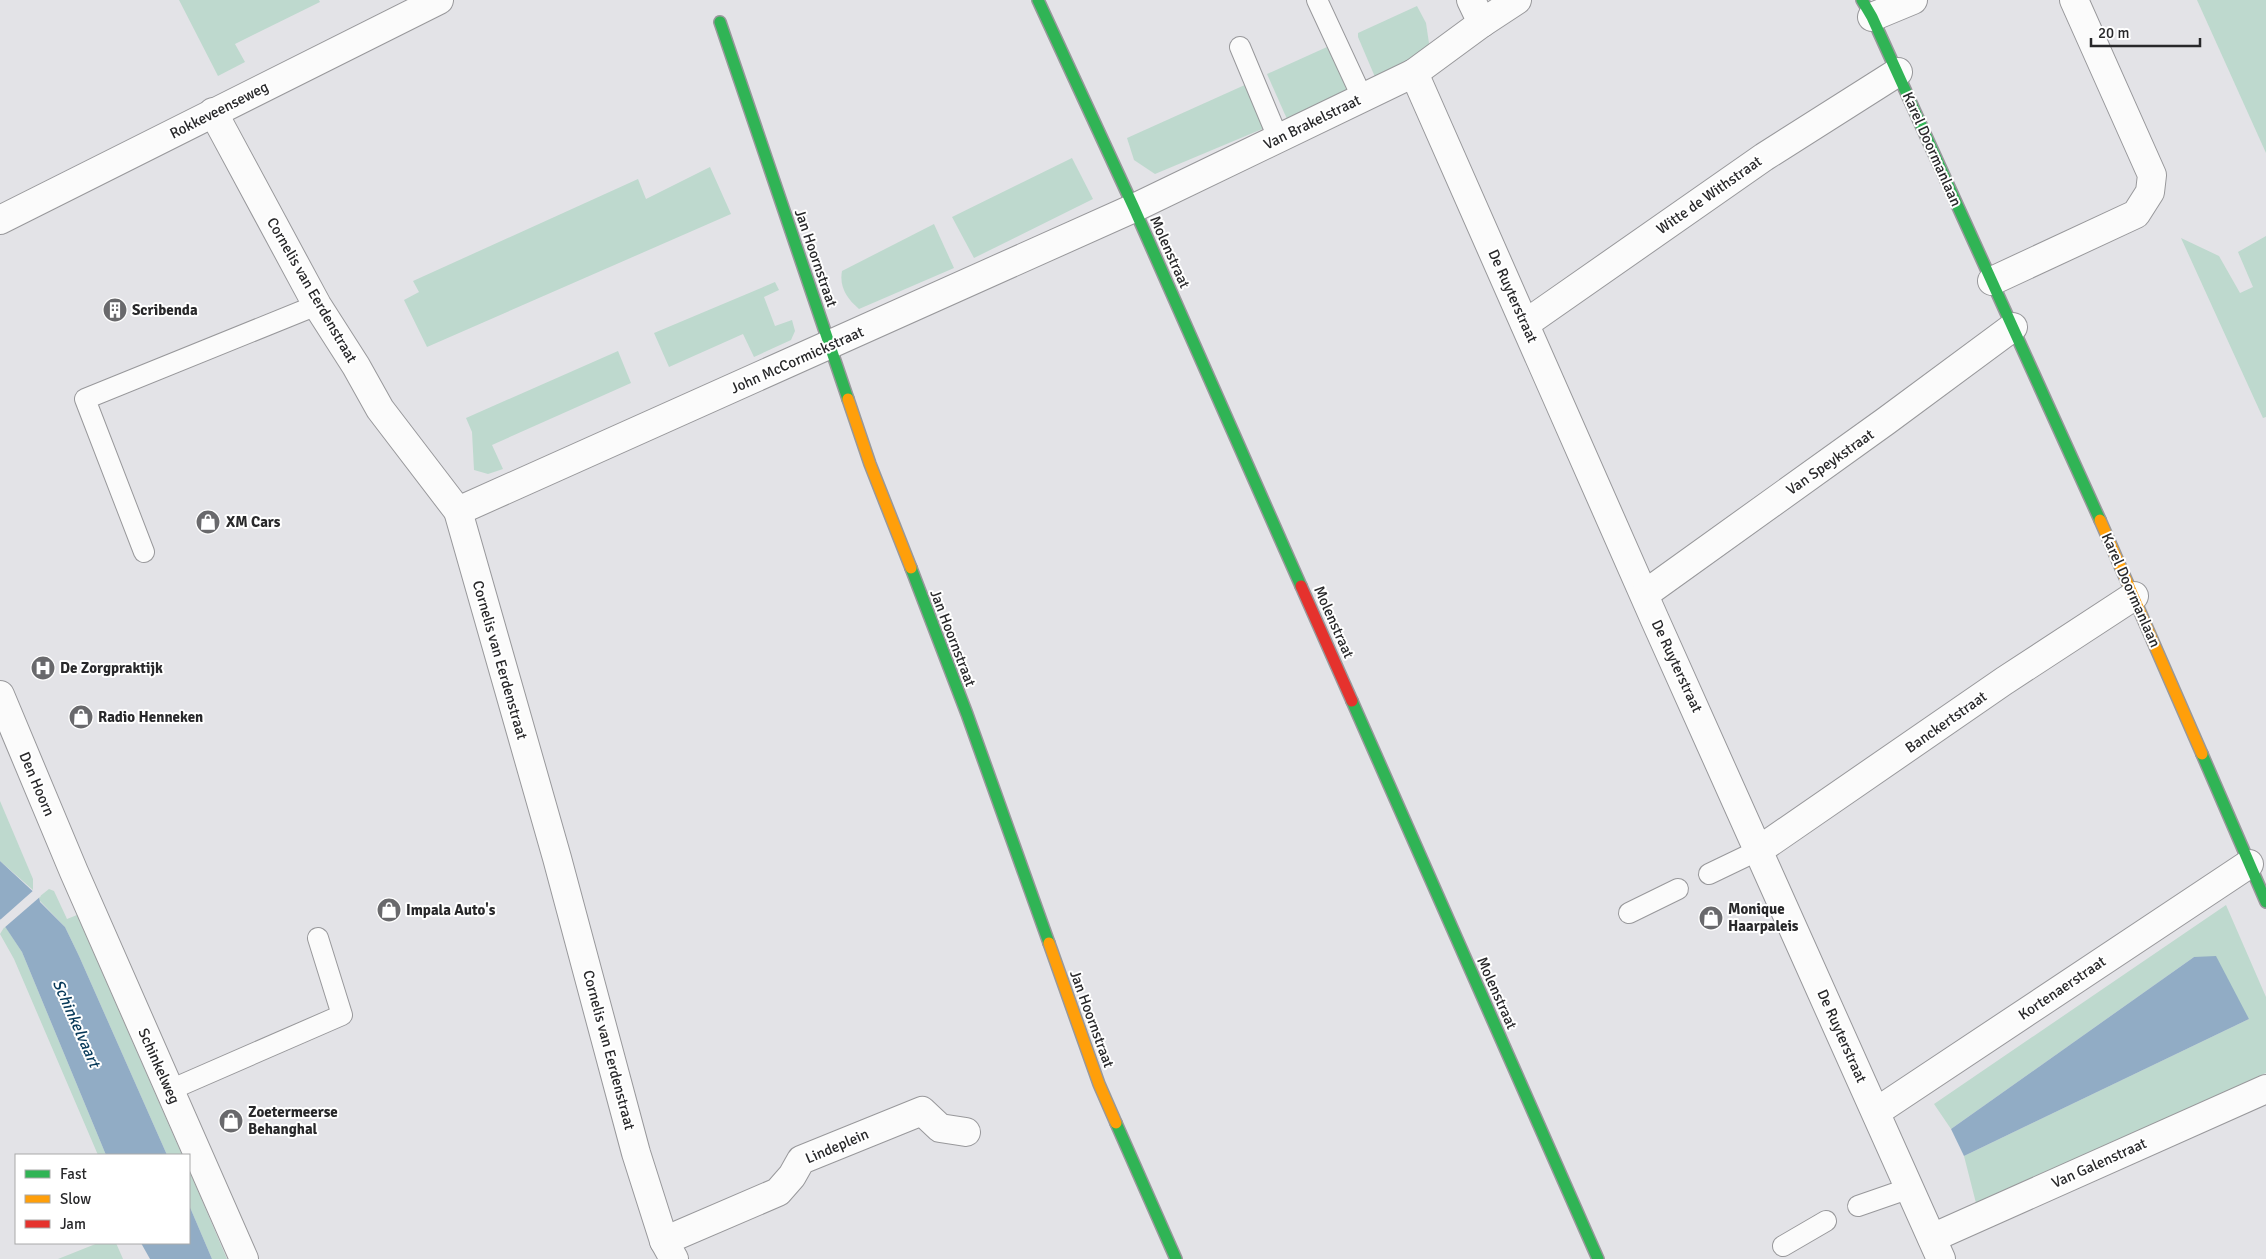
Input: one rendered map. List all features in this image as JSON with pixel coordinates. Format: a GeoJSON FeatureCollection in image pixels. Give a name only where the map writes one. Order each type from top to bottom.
{"type":"FeatureCollection","features":[{"type":"Feature","properties":{"kind":"street","name":"Rokkeveenseweg"},"geometry":{"type":"LineString","coordinates":[[0,220],[439,0]]}},
{"type":"Feature","properties":{"kind":"street","name":"Molenstraat"},"geometry":{"type":"LineString","coordinates":[[1038,0],[1134,208],[1598,1259]]}},
{"type":"Feature","properties":{"kind":"street","name":"Van Brakelstraat"},"geometry":{"type":"LineString","coordinates":[[1134,208],[1414,73],[1477,12],[1517,0]]}},
{"type":"Feature","properties":{"kind":"street","name":"Karel Doormanlaan"},"geometry":{"type":"LineString","coordinates":[[1913,0],[1867,8],[1898,72],[2134,596],[2266,902]]}},
{"type":"Feature","properties":{"kind":"street"},"geometry":{"type":"LineString","coordinates":[[1992,280],[2136,214],[2150,192],[2152,175],[2074,0]]}},
{"type":"Feature","properties":{"kind":"street","name":"Jan Hoornstraat"},"geometry":{"type":"LineString","coordinates":[[720,22],[870,464],[967,714],[1099,1084],[1176,1259]]}},
{"type":"Feature","properties":{"kind":"street","name":"Witte de Withstraat"},"geometry":{"type":"LineString","coordinates":[[1525,324],[1764,157],[1898,72]]}},
{"type":"Feature","properties":{"kind":"street","name":"De Ruyterstraat"},"geometry":{"type":"LineString","coordinates":[[1414,73],[1937,1249]]}},
{"type":"Feature","properties":{"kind":"street","name":"Cornelis van Eerdenstraat"},"geometry":{"type":"LineString","coordinates":[[213,112],[317,305],[356,366],[380,409],[458,511],[556,858],[636,1153],[669,1250]]}},
{"type":"Feature","properties":{"kind":"street","name":"John McCormickstraat"},"geometry":{"type":"LineString","coordinates":[[458,511],[1134,208]]}},
{"type":"Feature","properties":{"kind":"street","name":"Van Speykstraat"},"geometry":{"type":"LineString","coordinates":[[1645,594],[1886,421],[2013,327]]}},
{"type":"Feature","properties":{"kind":"street","name":"Banckertstraat"},"geometry":{"type":"LineString","coordinates":[[1759,850],[1989,692],[2134,596]]}},
{"type":"Feature","properties":{"kind":"street","name":"Den Hoorn"},"geometry":{"type":"LineString","coordinates":[[0,695],[74,872]]}},
{"type":"Feature","properties":{"kind":"street","name":"Kortenaerstraat"},"geometry":{"type":"LineString","coordinates":[[1876,1112],[2249,864]]}},
{"type":"Feature","properties":{"kind":"street","name":"Schinkelweg"},"geometry":{"type":"LineString","coordinates":[[74,872],[244,1259]]}},
{"type":"Feature","properties":{"kind":"street","name":"Van Galenstraat"},"geometry":{"type":"LineString","coordinates":[[1937,1249],[2266,1089]]}},
{"type":"Feature","properties":{"kind":"street","name":"Lindeplein"},"geometry":{"type":"LineString","coordinates":[[669,1250],[778,1192],[792,1176],[801,1160],[922,1112],[940,1128],[966,1132]]}},
{"type":"Feature","properties":{"kind":"lane"},"geometry":{"type":"LineString","coordinates":[[1317,0],[1362,97]]}},
{"type":"Feature","properties":{"kind":"lane"},"geometry":{"type":"LineString","coordinates":[[1240,47],[1278,138]]}},
{"type":"Feature","properties":{"kind":"lane"},"geometry":{"type":"LineString","coordinates":[[144,552],[85,399],[317,305]]}},
{"type":"Feature","properties":{"kind":"lane"},"geometry":{"type":"LineString","coordinates":[[1709,874],[1759,850]]}},
{"type":"Feature","properties":{"kind":"lane"},"geometry":{"type":"LineString","coordinates":[[1629,913],[1678,888]]}},
{"type":"Feature","properties":{"kind":"lane"},"geometry":{"type":"LineString","coordinates":[[170,1090],[342,1015],[318,938]]}},
{"type":"Feature","properties":{"kind":"lane"},"geometry":{"type":"LineString","coordinates":[[1858,1206],[1910,1188]]}},
{"type":"Feature","properties":{"kind":"lane"},"geometry":{"type":"LineString","coordinates":[[1783,1246],[1826,1221]]}},
{"type":"Feature","properties":{"kind":"green space"},"geometry":{"type":"Polygon","coordinates":[[[179,0],[319,0],[320,2],[235,44],[245,62],[218,76],[179,0]]]}},
{"type":"Feature","properties":{"kind":"green space"},"geometry":{"type":"Polygon","coordinates":[[[2197,0],[2266,0],[2266,153],[2197,0]]]}},
{"type":"Feature","properties":{"kind":"green space"},"geometry":{"type":"Polygon","coordinates":[[[1417,6],[1426,23],[1430,50],[1375,77],[1358,33],[1417,6]]]}},
{"type":"Feature","properties":{"kind":"green space"},"geometry":{"type":"Polygon","coordinates":[[[1327,47],[1349,92],[1287,119],[1267,74],[1327,47]]]}},
{"type":"Feature","properties":{"kind":"green space"},"geometry":{"type":"Polygon","coordinates":[[[1247,84],[1267,127],[1155,174],[1134,160],[1127,138],[1247,84]]]}},
{"type":"Feature","properties":{"kind":"green space"},"geometry":{"type":"Polygon","coordinates":[[[1072,158],[1093,199],[974,258],[952,217],[1072,158]]]}},
{"type":"Feature","properties":{"kind":"green space"},"geometry":{"type":"Polygon","coordinates":[[[710,167],[731,214],[427,347],[404,300],[419,292],[413,281],[638,179],[646,199],[710,167]]]}},
{"type":"Feature","properties":{"kind":"green space"},"geometry":{"type":"Polygon","coordinates":[[[934,224],[954,268],[859,309],[845,292],[841,277],[842,271],[934,224]]]}},
{"type":"Feature","properties":{"kind":"green space"},"geometry":{"type":"Polygon","coordinates":[[[2266,236],[2266,417],[2263,418],[2181,238],[2219,256],[2240,293],[2253,287],[2238,252],[2266,236]]]}},
{"type":"Feature","properties":{"kind":"green space"},"geometry":{"type":"Polygon","coordinates":[[[775,282],[779,290],[764,297],[775,326],[792,320],[795,331],[791,340],[754,357],[743,334],[669,367],[654,333],[775,282]]]}},
{"type":"Feature","properties":{"kind":"green space"},"geometry":{"type":"Polygon","coordinates":[[[618,351],[631,383],[492,445],[503,469],[488,474],[474,470],[472,432],[466,418],[618,351]]]}},
{"type":"Feature","properties":{"kind":"green space"},"geometry":{"type":"Polygon","coordinates":[[[0,801],[33,879],[33,890],[0,861],[0,801]]]}},
{"type":"Feature","properties":{"kind":"green space"},"geometry":{"type":"Polygon","coordinates":[[[49,889],[54,891],[67,919],[77,915],[182,1154],[167,1154],[65,927],[40,901],[39,897],[49,889]]]}},
{"type":"Feature","properties":{"kind":"green space"},"geometry":{"type":"Polygon","coordinates":[[[2226,905],[2266,997],[2266,1073],[1977,1207],[1964,1156],[2249,1019],[2194,957],[1951,1129],[1934,1104],[2226,905]]]}},
{"type":"Feature","properties":{"kind":"green space"},"geometry":{"type":"Polygon","coordinates":[[[5,926],[22,952],[106,1154],[98,1154],[14,959],[0,934],[5,926]]]}},
{"type":"Feature","properties":{"kind":"green space"},"geometry":{"type":"Polygon","coordinates":[[[190,1172],[227,1259],[212,1259],[190,1207],[190,1172]]]}},
{"type":"Feature","properties":{"kind":"green space"},"geometry":{"type":"Polygon","coordinates":[[[96,1244],[116,1244],[123,1259],[58,1259],[96,1244]]]}},
{"type":"Feature","properties":{"kind":"water","name":"Schinkelvaart"},"geometry":{"type":"Polygon","coordinates":[[[0,861],[39,897],[40,902],[65,927],[167,1154],[106,1154],[22,952],[0,919],[0,861]]]}},
{"type":"Feature","properties":{"kind":"water"},"geometry":{"type":"Polygon","coordinates":[[[2216,956],[2249,1019],[1964,1156],[1951,1129],[2194,957],[2216,956]]]}},
{"type":"Feature","properties":{"kind":"water"},"geometry":{"type":"Polygon","coordinates":[[[190,1207],[212,1259],[150,1259],[142,1244],[190,1244],[190,1207]]]}},
{"type":"Feature","properties":{"kind":"pier"},"geometry":{"type":"Polygon","coordinates":[[[35,889],[41,896],[4,928],[0,920],[35,889]]]}},
{"type":"Feature","properties":{"kind":"traffic: fast"},"geometry":{"type":"LineString","coordinates":[[1038,0],[1134,208],[1301,586]]}},
{"type":"Feature","properties":{"kind":"traffic: fast"},"geometry":{"type":"LineString","coordinates":[[1862,0],[1872,17],[2100,520]]}},
{"type":"Feature","properties":{"kind":"traffic: fast"},"geometry":{"type":"LineString","coordinates":[[720,22],[848,399]]}},
{"type":"Feature","properties":{"kind":"traffic: fast"},"geometry":{"type":"LineString","coordinates":[[911,568],[967,714],[1049,943]]}},
{"type":"Feature","properties":{"kind":"traffic: fast"},"geometry":{"type":"LineString","coordinates":[[1352,701],[1598,1259]]}},
{"type":"Feature","properties":{"kind":"traffic: fast"},"geometry":{"type":"LineString","coordinates":[[2202,754],[2266,902]]}},
{"type":"Feature","properties":{"kind":"traffic: fast"},"geometry":{"type":"LineString","coordinates":[[1116,1123],[1176,1259]]}},
{"type":"Feature","properties":{"kind":"traffic: slow"},"geometry":{"type":"LineString","coordinates":[[848,399],[870,464],[911,568]]}},
{"type":"Feature","properties":{"kind":"traffic: slow"},"geometry":{"type":"LineString","coordinates":[[2100,520],[2202,754]]}},
{"type":"Feature","properties":{"kind":"traffic: slow"},"geometry":{"type":"LineString","coordinates":[[1049,943],[1099,1084],[1116,1123]]}},
{"type":"Feature","properties":{"kind":"traffic: jam"},"geometry":{"type":"LineString","coordinates":[[1301,586],[1352,701]]}},
{"type":"Feature","properties":{"kind":"place","name":"Scribenda"},"geometry":{"type":"Point","coordinates":[115,310]}},
{"type":"Feature","properties":{"kind":"place","name":"XM Cars"},"geometry":{"type":"Point","coordinates":[208,522]}},
{"type":"Feature","properties":{"kind":"place","name":"De Zorgpraktijk"},"geometry":{"type":"Point","coordinates":[43,668]}},
{"type":"Feature","properties":{"kind":"place","name":"Radio Henneken"},"geometry":{"type":"Point","coordinates":[81,717]}},
{"type":"Feature","properties":{"kind":"place","name":"Impala Auto's"},"geometry":{"type":"Point","coordinates":[389,910]}},
{"type":"Feature","properties":{"kind":"place","name":"Monique Haarpaleis"},"geometry":{"type":"Point","coordinates":[1711,918]}},
{"type":"Feature","properties":{"kind":"place","name":"Zoetermeerse Behanghal"},"geometry":{"type":"Point","coordinates":[231,1121]}}]}
